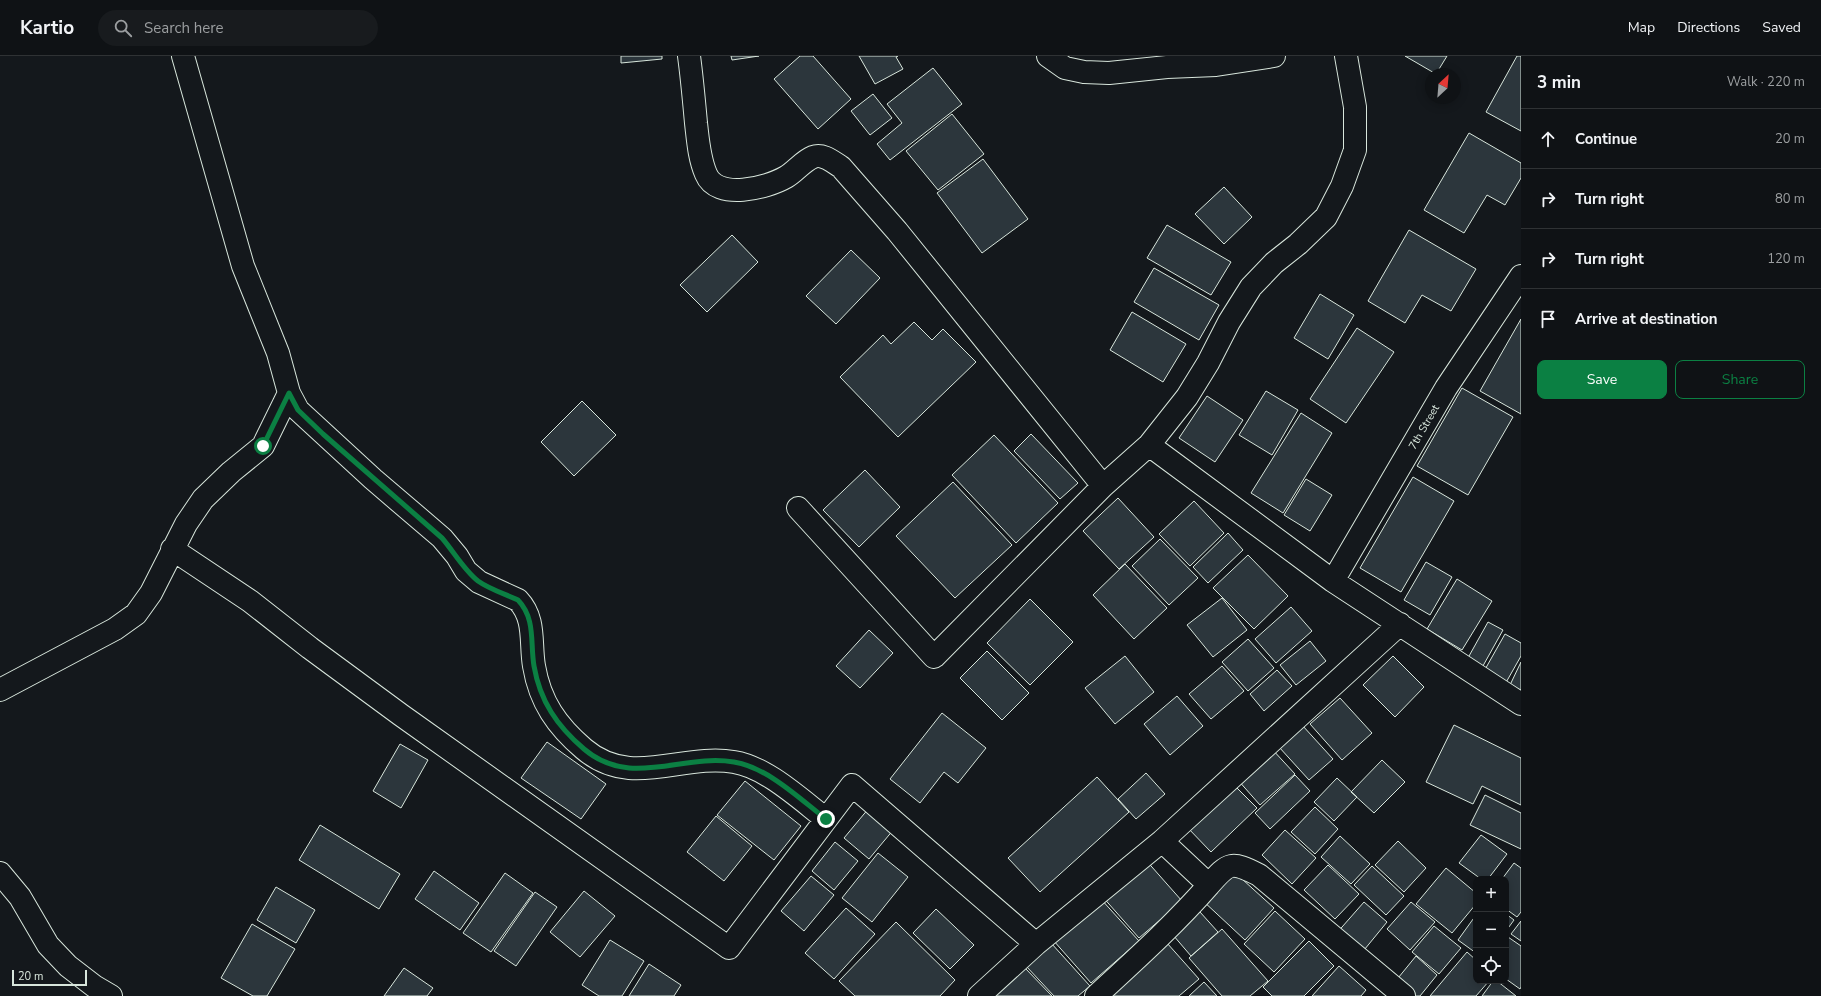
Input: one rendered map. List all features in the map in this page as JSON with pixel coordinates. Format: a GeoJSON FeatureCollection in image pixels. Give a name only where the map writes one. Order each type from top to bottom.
{"type":"FeatureCollection","features":[{"type":"Feature","properties":{"kind":"street"},"geometry":{"type":"LineString","coordinates":[[183,56],[243,266],[278,353],[289,393],[298,410],[323,434],[442,538],[457,556],[466,571],[479,582],[518,600],[523,605],[532,630],[534,665],[542,697],[556,721],[585,750],[610,765],[634,769],[659,768],[718,761],[734,762],[756,769],[826,819]]}},
{"type":"Feature","properties":{"kind":"street"},"geometry":{"type":"LineString","coordinates":[[689,56],[700,154],[706,175],[713,183],[734,190],[747,190],[767,186],[786,177],[814,157],[831,160],[841,167],[897,231],[1103,486]]}},
{"type":"Feature","properties":{"kind":"street"},"geometry":{"type":"LineString","coordinates":[[1048,56],[1064,68],[1084,72],[1109,73],[1213,61],[1274,56]]}},
{"type":"Feature","properties":{"kind":"street"},"geometry":{"type":"LineString","coordinates":[[798,508],[934,657],[1103,486],[1149,445],[1187,397],[1208,363],[1229,322],[1251,287],[1274,263],[1298,244],[1326,217],[1342,186],[1355,150],[1355,107],[1346,56]]}},
{"type":"Feature","properties":{"kind":"street","name":"7th Street"},"geometry":{"type":"LineString","coordinates":[[1333,581],[1446,388],[1521,276]]}},
{"type":"Feature","properties":{"kind":"street"},"geometry":{"type":"LineString","coordinates":[[0,690],[115,628],[136,614],[151,593],[172,549],[186,524],[203,499],[230,472],[263,446],[289,393]]}},
{"type":"Feature","properties":{"kind":"street"},"geometry":{"type":"LineString","coordinates":[[1149,445],[1333,581],[1521,704]]}},
{"type":"Feature","properties":{"kind":"street"},"geometry":{"type":"LineString","coordinates":[[172,549],[250,601],[310,648],[401,715],[729,948],[852,785],[1036,944]]}},
{"type":"Feature","properties":{"kind":"street"},"geometry":{"type":"LineString","coordinates":[[981,996],[1036,944],[1162,841],[1400,624]]}},
{"type":"Feature","properties":{"kind":"street"},"geometry":{"type":"LineString","coordinates":[[1162,841],[1209,885]]}},
{"type":"Feature","properties":{"kind":"street"},"geometry":{"type":"LineString","coordinates":[[1096,996],[1157,940],[1223,868],[1229,866],[1241,867],[1259,876],[1404,996]]}},
{"type":"Feature","properties":{"kind":"street"},"geometry":{"type":"LineString","coordinates":[[0,872],[20,896],[48,945],[68,966],[94,986],[111,996]]}},
{"type":"Feature","properties":{"kind":"building"},"geometry":{"type":"Polygon","coordinates":[[[621,56],[662,56],[662,59],[621,63],[621,56]]]}},
{"type":"Feature","properties":{"kind":"building"},"geometry":{"type":"Polygon","coordinates":[[[731,56],[759,56],[732,60],[731,56]]]}},
{"type":"Feature","properties":{"kind":"building"},"geometry":{"type":"Polygon","coordinates":[[[800,56],[813,56],[851,99],[818,129],[774,79],[800,56]]]}},
{"type":"Feature","properties":{"kind":"building"},"geometry":{"type":"Polygon","coordinates":[[[859,56],[898,56],[896,57],[903,69],[875,84],[859,56]]]}},
{"type":"Feature","properties":{"kind":"building"},"geometry":{"type":"Polygon","coordinates":[[[1405,56],[1447,56],[1440,68],[1426,68],[1405,56]]]}},
{"type":"Feature","properties":{"kind":"building"},"geometry":{"type":"Polygon","coordinates":[[[1517,56],[1521,56],[1521,131],[1486,112],[1517,56]]]}},
{"type":"Feature","properties":{"kind":"building"},"geometry":{"type":"Polygon","coordinates":[[[933,68],[962,104],[890,160],[877,144],[902,123],[887,104],[933,68]]]}},
{"type":"Feature","properties":{"kind":"building"},"geometry":{"type":"Polygon","coordinates":[[[873,94],[892,118],[870,135],[851,111],[873,94]]]}},
{"type":"Feature","properties":{"kind":"building"},"geometry":{"type":"Polygon","coordinates":[[[952,114],[984,154],[938,190],[906,151],[952,114]]]}},
{"type":"Feature","properties":{"kind":"building"},"geometry":{"type":"Polygon","coordinates":[[[1469,133],[1521,163],[1521,178],[1505,205],[1487,195],[1464,233],[1424,210],[1469,133]]]}},
{"type":"Feature","properties":{"kind":"building"},"geometry":{"type":"Polygon","coordinates":[[[983,159],[1028,219],[982,253],[937,193],[983,159]]]}},
{"type":"Feature","properties":{"kind":"building"},"geometry":{"type":"Polygon","coordinates":[[[1224,187],[1252,217],[1224,244],[1195,214],[1224,187]]]}},
{"type":"Feature","properties":{"kind":"building"},"geometry":{"type":"Polygon","coordinates":[[[1167,225],[1231,262],[1211,295],[1147,258],[1167,225]]]}},
{"type":"Feature","properties":{"kind":"building"},"geometry":{"type":"Polygon","coordinates":[[[1409,230],[1476,269],[1451,311],[1422,295],[1405,323],[1368,301],[1409,230]]]}},
{"type":"Feature","properties":{"kind":"building"},"geometry":{"type":"Polygon","coordinates":[[[732,235],[758,262],[707,312],[680,285],[732,235]]]}},
{"type":"Feature","properties":{"kind":"building"},"geometry":{"type":"Polygon","coordinates":[[[851,250],[880,278],[836,324],[806,296],[851,250]]]}},
{"type":"Feature","properties":{"kind":"building"},"geometry":{"type":"Polygon","coordinates":[[[1154,268],[1219,305],[1199,340],[1134,302],[1154,268]]]}},
{"type":"Feature","properties":{"kind":"building"},"geometry":{"type":"Polygon","coordinates":[[[1320,294],[1354,315],[1328,359],[1294,338],[1320,294]]]}},
{"type":"Feature","properties":{"kind":"building"},"geometry":{"type":"Polygon","coordinates":[[[1132,312],[1186,344],[1163,382],[1110,350],[1132,312]]]}},
{"type":"Feature","properties":{"kind":"building"},"geometry":{"type":"Polygon","coordinates":[[[1521,319],[1521,414],[1480,391],[1521,319]]]}},
{"type":"Feature","properties":{"kind":"building"},"geometry":{"type":"Polygon","coordinates":[[[914,322],[932,340],[943,329],[976,362],[898,437],[840,377],[883,335],[891,344],[914,322]]]}},
{"type":"Feature","properties":{"kind":"building"},"geometry":{"type":"Polygon","coordinates":[[[1357,328],[1394,352],[1346,423],[1310,399],[1357,328]]]}},
{"type":"Feature","properties":{"kind":"building"},"geometry":{"type":"Polygon","coordinates":[[[1462,388],[1513,417],[1468,495],[1417,466],[1462,388]]]}},
{"type":"Feature","properties":{"kind":"building"},"geometry":{"type":"Polygon","coordinates":[[[1266,391],[1298,410],[1272,455],[1239,435],[1266,391]]]}},
{"type":"Feature","properties":{"kind":"building"},"geometry":{"type":"Polygon","coordinates":[[[1207,396],[1243,420],[1215,462],[1179,438],[1207,396]]]}},
{"type":"Feature","properties":{"kind":"building"},"geometry":{"type":"Polygon","coordinates":[[[582,401],[616,435],[574,476],[541,442],[582,401]]]}},
{"type":"Feature","properties":{"kind":"building"},"geometry":{"type":"Polygon","coordinates":[[[1301,413],[1332,433],[1283,513],[1251,493],[1301,413]]]}},
{"type":"Feature","properties":{"kind":"building"},"geometry":{"type":"Polygon","coordinates":[[[1031,434],[1078,483],[1060,499],[1014,451],[1031,434]]]}},
{"type":"Feature","properties":{"kind":"building"},"geometry":{"type":"Polygon","coordinates":[[[994,435],[1058,503],[1016,543],[952,475],[994,435]]]}},
{"type":"Feature","properties":{"kind":"building"},"geometry":{"type":"Polygon","coordinates":[[[865,470],[900,507],[859,547],[823,510],[865,470]]]}},
{"type":"Feature","properties":{"kind":"building"},"geometry":{"type":"Polygon","coordinates":[[[1413,477],[1454,501],[1401,592],[1360,568],[1413,477]]]}},
{"type":"Feature","properties":{"kind":"building"},"geometry":{"type":"Polygon","coordinates":[[[1306,479],[1332,495],[1310,531],[1284,515],[1306,479]]]}},
{"type":"Feature","properties":{"kind":"building"},"geometry":{"type":"Polygon","coordinates":[[[953,482],[1012,545],[955,598],[896,536],[953,482]]]}},
{"type":"Feature","properties":{"kind":"building"},"geometry":{"type":"Polygon","coordinates":[[[1118,498],[1154,537],[1119,569],[1083,531],[1118,498]]]}},
{"type":"Feature","properties":{"kind":"building"},"geometry":{"type":"Polygon","coordinates":[[[1194,501],[1224,533],[1190,566],[1159,534],[1194,501]]]}},
{"type":"Feature","properties":{"kind":"building"},"geometry":{"type":"Polygon","coordinates":[[[1228,533],[1243,550],[1208,583],[1193,567],[1228,533]]]}},
{"type":"Feature","properties":{"kind":"building"},"geometry":{"type":"Polygon","coordinates":[[[1160,539],[1198,578],[1169,605],[1132,566],[1160,539]]]}},
{"type":"Feature","properties":{"kind":"building"},"geometry":{"type":"Polygon","coordinates":[[[1248,555],[1288,596],[1254,629],[1213,588],[1248,555]]]}},
{"type":"Feature","properties":{"kind":"building"},"geometry":{"type":"Polygon","coordinates":[[[1426,562],[1452,577],[1430,615],[1404,600],[1426,562]]]}},
{"type":"Feature","properties":{"kind":"building"},"geometry":{"type":"Polygon","coordinates":[[[1125,564],[1167,608],[1134,639],[1093,595],[1125,564]]]}},
{"type":"Feature","properties":{"kind":"building"},"geometry":{"type":"Polygon","coordinates":[[[1457,579],[1492,601],[1462,650],[1427,629],[1457,579]]]}},
{"type":"Feature","properties":{"kind":"building"},"geometry":{"type":"Polygon","coordinates":[[[1222,598],[1247,630],[1213,657],[1187,625],[1222,598]]]}},
{"type":"Feature","properties":{"kind":"building"},"geometry":{"type":"Polygon","coordinates":[[[1030,599],[1073,642],[1030,685],[987,643],[1030,599]]]}},
{"type":"Feature","properties":{"kind":"building"},"geometry":{"type":"Polygon","coordinates":[[[1291,607],[1312,631],[1276,663],[1255,639],[1291,607]]]}},
{"type":"Feature","properties":{"kind":"building"},"geometry":{"type":"Polygon","coordinates":[[[1488,622],[1503,630],[1479,673],[1464,665],[1488,622]]]}},
{"type":"Feature","properties":{"kind":"building"},"geometry":{"type":"Polygon","coordinates":[[[869,630],[893,653],[860,688],[836,666],[869,630]]]}},
{"type":"Feature","properties":{"kind":"building"},"geometry":{"type":"Polygon","coordinates":[[[1505,634],[1521,643],[1521,656],[1504,686],[1483,673],[1505,634]]]}},
{"type":"Feature","properties":{"kind":"building"},"geometry":{"type":"Polygon","coordinates":[[[1248,639],[1274,668],[1248,691],[1222,662],[1248,639]]]}},
{"type":"Feature","properties":{"kind":"building"},"geometry":{"type":"Polygon","coordinates":[[[1310,641],[1326,661],[1296,685],[1280,665],[1310,641]]]}},
{"type":"Feature","properties":{"kind":"building"},"geometry":{"type":"Polygon","coordinates":[[[987,651],[1029,693],[1002,720],[960,678],[987,651]]]}},
{"type":"Feature","properties":{"kind":"building"},"geometry":{"type":"Polygon","coordinates":[[[1125,656],[1154,692],[1115,724],[1085,688],[1125,656]]]}},
{"type":"Feature","properties":{"kind":"building"},"geometry":{"type":"Polygon","coordinates":[[[1393,656],[1424,687],[1395,717],[1363,685],[1393,656]]]}},
{"type":"Feature","properties":{"kind":"building"},"geometry":{"type":"Polygon","coordinates":[[[1521,662],[1521,690],[1510,685],[1521,662]]]}},
{"type":"Feature","properties":{"kind":"building"},"geometry":{"type":"Polygon","coordinates":[[[1222,666],[1244,691],[1211,719],[1189,694],[1222,666]]]}},
{"type":"Feature","properties":{"kind":"building"},"geometry":{"type":"Polygon","coordinates":[[[1277,670],[1292,686],[1264,711],[1250,694],[1277,670]]]}},
{"type":"Feature","properties":{"kind":"building"},"geometry":{"type":"Polygon","coordinates":[[[1177,696],[1203,726],[1170,755],[1144,724],[1177,696]]]}},
{"type":"Feature","properties":{"kind":"building"},"geometry":{"type":"Polygon","coordinates":[[[1340,698],[1372,733],[1342,760],[1310,724],[1340,698]]]}},
{"type":"Feature","properties":{"kind":"building"},"geometry":{"type":"Polygon","coordinates":[[[942,713],[986,748],[958,783],[944,772],[920,803],[890,779],[942,713]]]}},
{"type":"Feature","properties":{"kind":"building"},"geometry":{"type":"Polygon","coordinates":[[[1302,725],[1333,759],[1309,780],[1279,747],[1302,725]]]}},
{"type":"Feature","properties":{"kind":"building"},"geometry":{"type":"Polygon","coordinates":[[[1454,725],[1521,758],[1521,805],[1482,786],[1473,804],[1426,782],[1454,725]]]}},
{"type":"Feature","properties":{"kind":"building"},"geometry":{"type":"Polygon","coordinates":[[[547,742],[606,784],[581,819],[521,778],[547,742]]]}},
{"type":"Feature","properties":{"kind":"building"},"geometry":{"type":"Polygon","coordinates":[[[400,744],[428,760],[401,808],[373,791],[400,744]]]}},
{"type":"Feature","properties":{"kind":"building"},"geometry":{"type":"Polygon","coordinates":[[[1271,748],[1295,774],[1260,805],[1237,779],[1271,748]]]}},
{"type":"Feature","properties":{"kind":"building"},"geometry":{"type":"Polygon","coordinates":[[[1382,760],[1405,782],[1374,813],[1351,792],[1382,760]]]}},
{"type":"Feature","properties":{"kind":"building"},"geometry":{"type":"Polygon","coordinates":[[[1146,773],[1165,794],[1136,819],[1118,799],[1146,773]]]}},
{"type":"Feature","properties":{"kind":"building"},"geometry":{"type":"Polygon","coordinates":[[[1295,775],[1310,791],[1270,829],[1255,813],[1295,775]]]}},
{"type":"Feature","properties":{"kind":"building"},"geometry":{"type":"Polygon","coordinates":[[[1097,777],[1129,812],[1040,892],[1008,858],[1097,777]]]}},
{"type":"Feature","properties":{"kind":"building"},"geometry":{"type":"Polygon","coordinates":[[[1337,778],[1357,797],[1334,821],[1314,802],[1337,778]]]}},
{"type":"Feature","properties":{"kind":"building"},"geometry":{"type":"Polygon","coordinates":[[[745,781],[801,826],[774,860],[717,815],[745,781]]]}},
{"type":"Feature","properties":{"kind":"building"},"geometry":{"type":"Polygon","coordinates":[[[1231,782],[1257,808],[1211,852],[1186,826],[1231,782]]]}},
{"type":"Feature","properties":{"kind":"building"},"geometry":{"type":"Polygon","coordinates":[[[1485,795],[1521,813],[1521,849],[1470,825],[1485,795]]]}},
{"type":"Feature","properties":{"kind":"building"},"geometry":{"type":"Polygon","coordinates":[[[1315,807],[1338,829],[1315,854],[1291,832],[1315,807]]]}},
{"type":"Feature","properties":{"kind":"building"},"geometry":{"type":"Polygon","coordinates":[[[869,808],[894,829],[869,859],[844,838],[869,808]]]}},
{"type":"Feature","properties":{"kind":"building"},"geometry":{"type":"Polygon","coordinates":[[[716,816],[752,846],[724,881],[687,852],[716,816]]]}},
{"type":"Feature","properties":{"kind":"building"},"geometry":{"type":"Polygon","coordinates":[[[320,825],[400,874],[379,909],[299,860],[320,825]]]}},
{"type":"Feature","properties":{"kind":"building"},"geometry":{"type":"Polygon","coordinates":[[[1285,830],[1316,858],[1292,884],[1262,855],[1285,830]]]}},
{"type":"Feature","properties":{"kind":"building"},"geometry":{"type":"Polygon","coordinates":[[[1481,835],[1507,854],[1490,876],[1477,876],[1459,863],[1481,835]]]}},
{"type":"Feature","properties":{"kind":"building"},"geometry":{"type":"Polygon","coordinates":[[[1340,836],[1370,864],[1351,884],[1321,857],[1340,836]]]}},
{"type":"Feature","properties":{"kind":"building"},"geometry":{"type":"Polygon","coordinates":[[[1398,841],[1426,868],[1404,892],[1375,865],[1398,841]]]}},
{"type":"Feature","properties":{"kind":"building"},"geometry":{"type":"Polygon","coordinates":[[[835,842],[858,861],[834,890],[812,871],[835,842]]]}},
{"type":"Feature","properties":{"kind":"building"},"geometry":{"type":"Polygon","coordinates":[[[878,853],[908,877],[872,922],[842,898],[878,853]]]}},
{"type":"Feature","properties":{"kind":"building"},"geometry":{"type":"Polygon","coordinates":[[[1144,858],[1182,901],[1139,938],[1101,895],[1144,858]]]}},
{"type":"Feature","properties":{"kind":"building"},"geometry":{"type":"Polygon","coordinates":[[[1514,863],[1521,868],[1521,912],[1517,917],[1509,911],[1509,876],[1504,876],[1514,863]]]}},
{"type":"Feature","properties":{"kind":"building"},"geometry":{"type":"Polygon","coordinates":[[[1328,865],[1359,894],[1335,919],[1304,890],[1328,865]]]}},
{"type":"Feature","properties":{"kind":"building"},"geometry":{"type":"Polygon","coordinates":[[[1372,866],[1404,896],[1386,915],[1354,885],[1372,866]]]}},
{"type":"Feature","properties":{"kind":"building"},"geometry":{"type":"Polygon","coordinates":[[[1446,868],[1473,890],[1473,908],[1452,933],[1416,904],[1446,868]]]}},
{"type":"Feature","properties":{"kind":"building"},"geometry":{"type":"Polygon","coordinates":[[[1231,869],[1274,908],[1245,940],[1202,900],[1231,869]]]}},
{"type":"Feature","properties":{"kind":"building"},"geometry":{"type":"Polygon","coordinates":[[[434,871],[479,903],[460,930],[415,899],[434,871]]]}},
{"type":"Feature","properties":{"kind":"building"},"geometry":{"type":"Polygon","coordinates":[[[505,873],[533,893],[491,952],[463,933],[505,873]]]}},
{"type":"Feature","properties":{"kind":"building"},"geometry":{"type":"Polygon","coordinates":[[[811,876],[834,895],[804,931],[781,911],[811,876]]]}},
{"type":"Feature","properties":{"kind":"building"},"geometry":{"type":"Polygon","coordinates":[[[276,887],[315,910],[296,943],[257,920],[276,887]]]}},
{"type":"Feature","properties":{"kind":"building"},"geometry":{"type":"Polygon","coordinates":[[[584,891],[615,916],[580,957],[550,932],[584,891]]]}},
{"type":"Feature","properties":{"kind":"building"},"geometry":{"type":"Polygon","coordinates":[[[535,892],[557,907],[516,966],[494,951],[535,892]]]}},
{"type":"Feature","properties":{"kind":"building"},"geometry":{"type":"Polygon","coordinates":[[[1100,898],[1139,941],[1091,983],[1053,940],[1100,898]]]}},
{"type":"Feature","properties":{"kind":"building"},"geometry":{"type":"Polygon","coordinates":[[[1364,902],[1387,922],[1360,955],[1335,935],[1364,902]]]}},
{"type":"Feature","properties":{"kind":"building"},"geometry":{"type":"Polygon","coordinates":[[[1411,902],[1435,922],[1410,950],[1387,929],[1411,902]]]}},
{"type":"Feature","properties":{"kind":"building"},"geometry":{"type":"Polygon","coordinates":[[[846,908],[875,934],[834,979],[805,953],[846,908]]]}},
{"type":"Feature","properties":{"kind":"building"},"geometry":{"type":"Polygon","coordinates":[[[936,909],[974,945],[950,969],[913,933],[936,909]]]}},
{"type":"Feature","properties":{"kind":"building"},"geometry":{"type":"Polygon","coordinates":[[[1275,911],[1305,939],[1274,972],[1244,944],[1275,911]]]}},
{"type":"Feature","properties":{"kind":"building"},"geometry":{"type":"Polygon","coordinates":[[[1200,912],[1218,932],[1191,956],[1173,935],[1200,912]]]}},
{"type":"Feature","properties":{"kind":"building"},"geometry":{"type":"Polygon","coordinates":[[[1509,916],[1514,920],[1509,927],[1509,916]]]}},
{"type":"Feature","properties":{"kind":"building"},"geometry":{"type":"Polygon","coordinates":[[[1473,919],[1473,951],[1458,940],[1473,919]]]}},
{"type":"Feature","properties":{"kind":"building"},"geometry":{"type":"Polygon","coordinates":[[[1521,921],[1521,941],[1511,934],[1521,921]]]}},
{"type":"Feature","properties":{"kind":"building"},"geometry":{"type":"Polygon","coordinates":[[[896,922],[955,980],[940,996],[855,996],[839,981],[896,922]]]}},
{"type":"Feature","properties":{"kind":"building"},"geometry":{"type":"Polygon","coordinates":[[[252,924],[295,949],[267,996],[253,996],[221,978],[252,924]]]}},
{"type":"Feature","properties":{"kind":"building"},"geometry":{"type":"Polygon","coordinates":[[[1434,926],[1461,948],[1439,974],[1412,952],[1434,926]]]}},
{"type":"Feature","properties":{"kind":"building"},"geometry":{"type":"Polygon","coordinates":[[[1222,929],[1268,981],[1250,996],[1222,996],[1189,958],[1222,929]]]}},
{"type":"Feature","properties":{"kind":"building"},"geometry":{"type":"Polygon","coordinates":[[[1509,938],[1521,946],[1520,989],[1509,981],[1509,938]]]}},
{"type":"Feature","properties":{"kind":"building"},"geometry":{"type":"Polygon","coordinates":[[[610,940],[644,961],[622,996],[599,996],[582,985],[610,940]]]}},
{"type":"Feature","properties":{"kind":"building"},"geometry":{"type":"Polygon","coordinates":[[[1309,941],[1334,966],[1304,996],[1272,996],[1263,987],[1309,941]]]}},
{"type":"Feature","properties":{"kind":"building"},"geometry":{"type":"Polygon","coordinates":[[[1051,943],[1090,986],[1078,996],[1054,996],[1026,966],[1051,943]]]}},
{"type":"Feature","properties":{"kind":"building"},"geometry":{"type":"Polygon","coordinates":[[[1167,943],[1199,979],[1179,996],[1107,996],[1167,943]]]}},
{"type":"Feature","properties":{"kind":"building"},"geometry":{"type":"Polygon","coordinates":[[[1467,952],[1473,957],[1473,984],[1486,984],[1476,996],[1430,996],[1467,952]]]}},
{"type":"Feature","properties":{"kind":"building"},"geometry":{"type":"Polygon","coordinates":[[[1416,956],[1437,975],[1420,996],[1410,996],[1394,983],[1416,956]]]}},
{"type":"Feature","properties":{"kind":"building"},"geometry":{"type":"Polygon","coordinates":[[[649,964],[681,985],[674,996],[629,996],[649,964]]]}},
{"type":"Feature","properties":{"kind":"building"},"geometry":{"type":"Polygon","coordinates":[[[1339,966],[1366,990],[1361,996],[1312,996],[1339,966]]]}},
{"type":"Feature","properties":{"kind":"building"},"geometry":{"type":"Polygon","coordinates":[[[404,968],[433,988],[427,996],[384,996],[404,968]]]}},
{"type":"Feature","properties":{"kind":"building"},"geometry":{"type":"Polygon","coordinates":[[[1025,968],[1052,996],[996,996],[1025,968]]]}},
{"type":"Feature","properties":{"kind":"building"},"geometry":{"type":"Polygon","coordinates":[[[1204,982],[1217,996],[1189,996],[1204,982]]]}},
{"type":"Feature","properties":{"kind":"building"},"geometry":{"type":"Polygon","coordinates":[[[1491,984],[1501,984],[1516,996],[1482,996],[1491,984]]]}},
{"type":"Feature","properties":{"kind":"route"},"geometry":{"type":"LineString","coordinates":[[263,446],[289,393],[298,410],[323,434],[442,538],[457,556],[466,571],[479,582],[518,600],[523,605],[532,630],[534,665],[542,697],[556,721],[585,750],[610,765],[634,769],[659,768],[718,761],[734,762],[756,769],[774,780],[826,819]]}}]}
